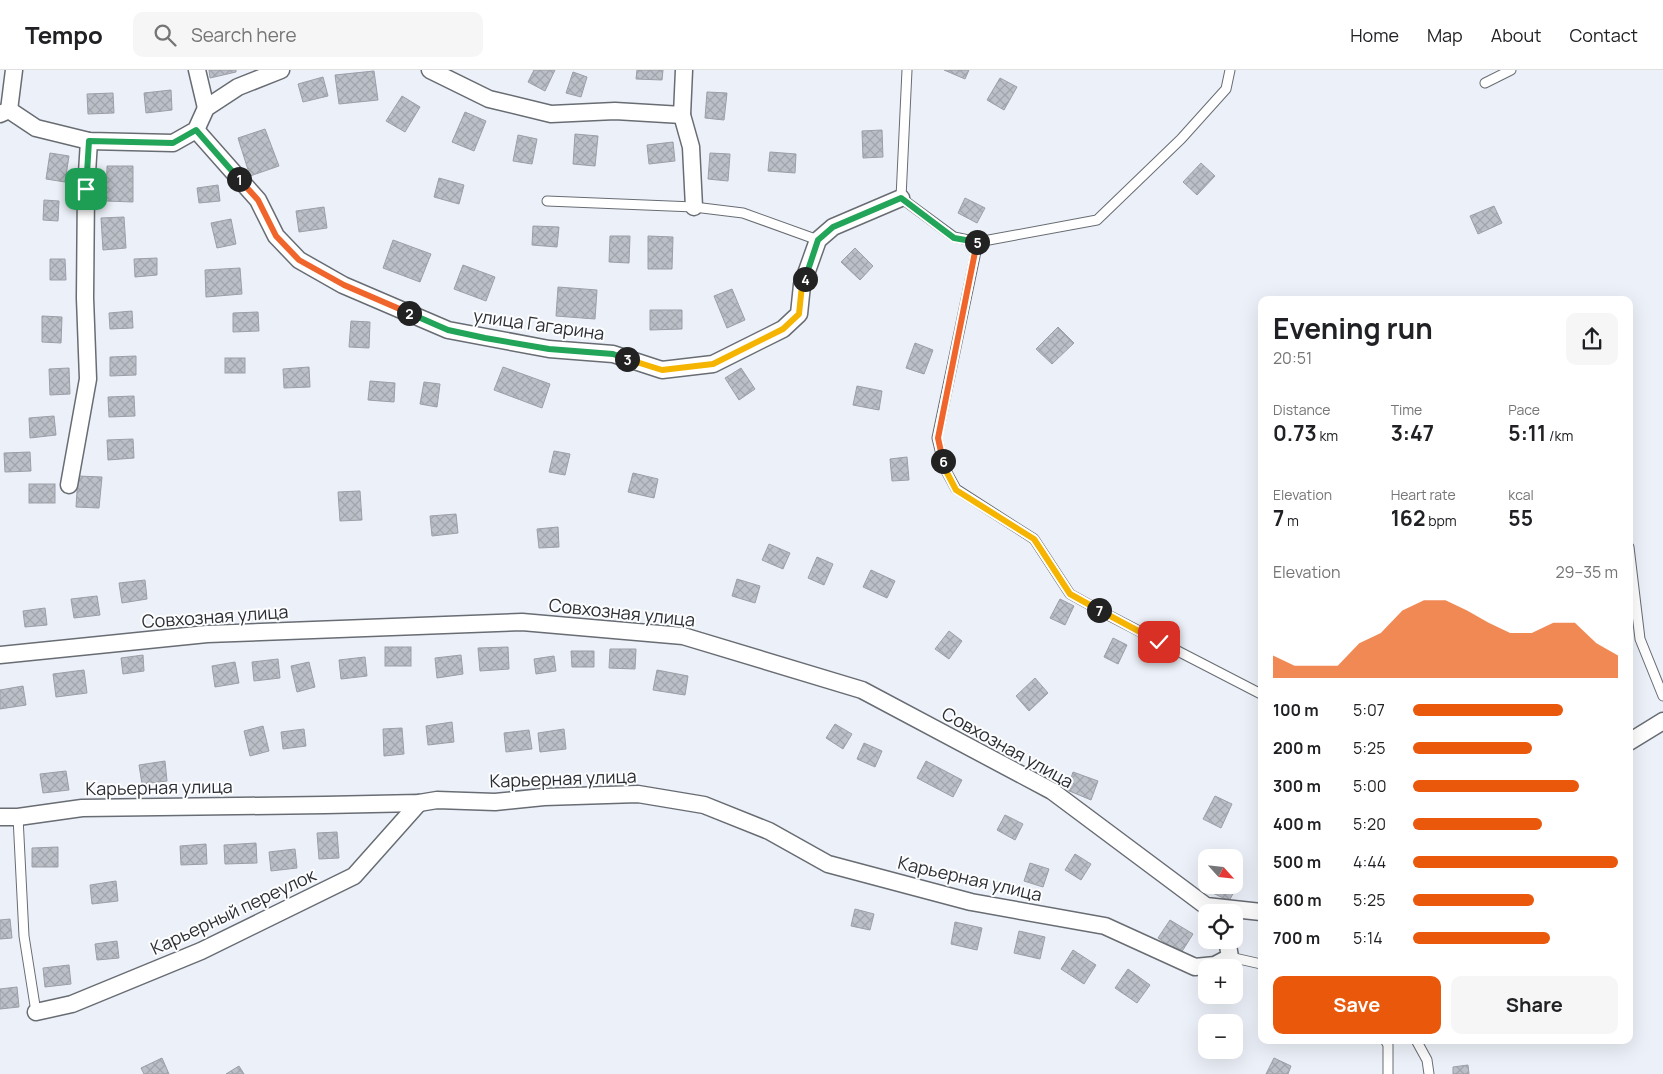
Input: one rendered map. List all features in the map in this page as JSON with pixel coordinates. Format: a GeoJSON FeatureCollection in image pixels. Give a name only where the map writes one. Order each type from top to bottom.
{"type":"FeatureCollection","features":[{"type":"Feature","properties":{"kind":"street"},"geometry":{"type":"LineString","coordinates":[[14,70],[5,112],[36,128],[89,141],[173,143],[196,130],[206,108],[238,87],[281,70]]}},
{"type":"Feature","properties":{"kind":"street"},"geometry":{"type":"LineString","coordinates":[[197,70],[206,108]]}},
{"type":"Feature","properties":{"kind":"street"},"geometry":{"type":"LineString","coordinates":[[430,70],[489,99],[551,114],[616,111],[682,115]]}},
{"type":"Feature","properties":{"kind":"street"},"geometry":{"type":"LineString","coordinates":[[684,70],[682,115],[691,147],[694,207]]}},
{"type":"Feature","properties":{"kind":"street","name":"улица Гагарина"},"geometry":{"type":"LineString","coordinates":[[196,130],[258,200],[276,236],[299,260],[344,285],[448,330],[549,349],[613,354],[662,370],[713,364],[783,329],[799,314],[802,285],[818,240]]}},
{"type":"Feature","properties":{"kind":"street"},"geometry":{"type":"LineString","coordinates":[[69,485],[88,379],[86,189],[89,141]]}},
{"type":"Feature","properties":{"kind":"street"},"geometry":{"type":"LineString","coordinates":[[818,240],[833,227],[901,198]]}},
{"type":"Feature","properties":{"kind":"street","name":"Совхозная улица"},"geometry":{"type":"LineString","coordinates":[[0,655],[207,634],[522,622],[683,636],[862,690],[1052,791],[1201,904]]}},
{"type":"Feature","properties":{"kind":"street"},"geometry":{"type":"LineString","coordinates":[[1633,739],[1663,720]]}},
{"type":"Feature","properties":{"kind":"street","name":"Карьерная улица"},"geometry":{"type":"LineString","coordinates":[[0,817],[18,817],[82,808],[419,803],[437,800],[495,802],[544,797],[638,794],[704,805],[769,831],[828,864],[971,902],[1105,926],[1195,967],[1215,964],[1230,957]]}},
{"type":"Feature","properties":{"kind":"street","name":"Карьерный переулок"},"geometry":{"type":"LineString","coordinates":[[36,1012],[72,1004],[201,951],[354,876],[419,803]]}},
{"type":"Feature","properties":{"kind":"street","name":"Совхозная улица"},"geometry":{"type":"LineString","coordinates":[[1243,911],[1258,912]]}},
{"type":"Feature","properties":{"kind":"street"},"geometry":{"type":"LineString","coordinates":[[1229,949],[1230,957]]}},
{"type":"Feature","properties":{"kind":"lane"},"geometry":{"type":"LineString","coordinates":[[907,70],[901,198],[954,238],[978,242],[1097,220],[1181,139],[1226,89],[1230,70]]}},
{"type":"Feature","properties":{"kind":"lane"},"geometry":{"type":"LineString","coordinates":[[1485,83],[1511,70]]}},
{"type":"Feature","properties":{"kind":"lane"},"geometry":{"type":"LineString","coordinates":[[547,201],[694,207],[743,213],[818,240]]}},
{"type":"Feature","properties":{"kind":"lane"},"geometry":{"type":"LineString","coordinates":[[978,242],[938,438],[944,467],[956,490],[1034,539],[1070,594],[1258,692]]}},
{"type":"Feature","properties":{"kind":"lane"},"geometry":{"type":"LineString","coordinates":[[1633,580],[1640,639],[1663,696]]}},
{"type":"Feature","properties":{"kind":"lane"},"geometry":{"type":"LineString","coordinates":[[18,817],[24,936],[36,1012]]}},
{"type":"Feature","properties":{"kind":"lane"},"geometry":{"type":"LineString","coordinates":[[1230,957],[1258,963]]}},
{"type":"Feature","properties":{"kind":"lane"},"geometry":{"type":"LineString","coordinates":[[1387,1044],[1388,1074]]}},
{"type":"Feature","properties":{"kind":"lane"},"geometry":{"type":"LineString","coordinates":[[1418,1044],[1428,1060],[1429,1074]]}},
{"type":"Feature","properties":{"kind":"building"},"geometry":{"type":"Polygon","coordinates":[[[209,70],[236,70],[236,72],[210,78],[209,70]]]}},
{"type":"Feature","properties":{"kind":"building"},"geometry":{"type":"Polygon","coordinates":[[[534,70],[555,70],[545,91],[528,82],[534,70]]]}},
{"type":"Feature","properties":{"kind":"building"},"geometry":{"type":"Polygon","coordinates":[[[637,70],[663,70],[662,80],[636,79],[637,70]]]}},
{"type":"Feature","properties":{"kind":"building"},"geometry":{"type":"Polygon","coordinates":[[[944,70],[969,70],[965,79],[944,70]]]}},
{"type":"Feature","properties":{"kind":"building"},"geometry":{"type":"Polygon","coordinates":[[[374,71],[378,100],[339,104],[335,75],[374,71]]]}},
{"type":"Feature","properties":{"kind":"building"},"geometry":{"type":"Polygon","coordinates":[[[573,72],[587,77],[581,97],[566,93],[573,72]]]}},
{"type":"Feature","properties":{"kind":"building"},"geometry":{"type":"Polygon","coordinates":[[[323,77],[328,96],[303,102],[298,84],[323,77]]]}},
{"type":"Feature","properties":{"kind":"building"},"geometry":{"type":"Polygon","coordinates":[[[1000,78],[1017,87],[1004,110],[987,100],[1000,78]]]}},
{"type":"Feature","properties":{"kind":"building"},"geometry":{"type":"Polygon","coordinates":[[[171,90],[172,110],[146,113],[144,93],[171,90]]]}},
{"type":"Feature","properties":{"kind":"building"},"geometry":{"type":"Polygon","coordinates":[[[707,92],[727,93],[724,120],[705,118],[707,92]]]}},
{"type":"Feature","properties":{"kind":"building"},"geometry":{"type":"Polygon","coordinates":[[[113,93],[114,113],[88,114],[87,94],[113,93]]]}},
{"type":"Feature","properties":{"kind":"building"},"geometry":{"type":"Polygon","coordinates":[[[402,96],[420,107],[405,132],[386,121],[402,96]]]}},
{"type":"Feature","properties":{"kind":"building"},"geometry":{"type":"Polygon","coordinates":[[[465,112],[486,121],[474,151],[452,142],[465,112]]]}},
{"type":"Feature","properties":{"kind":"building"},"geometry":{"type":"Polygon","coordinates":[[[265,129],[279,166],[250,176],[238,138],[265,129]]]}},
{"type":"Feature","properties":{"kind":"building"},"geometry":{"type":"Polygon","coordinates":[[[882,130],[883,157],[863,158],[862,131],[882,130]]]}},
{"type":"Feature","properties":{"kind":"building"},"geometry":{"type":"Polygon","coordinates":[[[575,134],[598,136],[595,166],[573,164],[575,134]]]}},
{"type":"Feature","properties":{"kind":"building"},"geometry":{"type":"Polygon","coordinates":[[[518,135],[537,139],[532,164],[513,161],[518,135]]]}},
{"type":"Feature","properties":{"kind":"building"},"geometry":{"type":"Polygon","coordinates":[[[673,142],[675,161],[649,164],[647,145],[673,142]]]}},
{"type":"Feature","properties":{"kind":"building"},"geometry":{"type":"Polygon","coordinates":[[[770,152],[796,154],[795,173],[768,171],[770,152]]]}},
{"type":"Feature","properties":{"kind":"building"},"geometry":{"type":"Polygon","coordinates":[[[50,153],[69,156],[65,182],[46,179],[50,153]]]}},
{"type":"Feature","properties":{"kind":"building"},"geometry":{"type":"Polygon","coordinates":[[[710,153],[730,154],[728,181],[708,179],[710,153]]]}},
{"type":"Feature","properties":{"kind":"building"},"geometry":{"type":"Polygon","coordinates":[[[1201,163],[1215,176],[1197,195],[1183,182],[1201,163]]]}},
{"type":"Feature","properties":{"kind":"building"},"geometry":{"type":"Polygon","coordinates":[[[107,166],[133,166],[133,202],[106,201],[107,166]]]}},
{"type":"Feature","properties":{"kind":"building"},"geometry":{"type":"Polygon","coordinates":[[[439,178],[464,185],[459,204],[434,197],[439,178]]]}},
{"type":"Feature","properties":{"kind":"building"},"geometry":{"type":"Polygon","coordinates":[[[218,185],[220,201],[199,203],[197,188],[218,185]]]}},
{"type":"Feature","properties":{"kind":"building"},"geometry":{"type":"Polygon","coordinates":[[[965,198],[985,208],[977,223],[958,213],[965,198]]]}},
{"type":"Feature","properties":{"kind":"building"},"geometry":{"type":"Polygon","coordinates":[[[44,200],[59,201],[58,221],[43,220],[44,200]]]}},
{"type":"Feature","properties":{"kind":"building"},"geometry":{"type":"Polygon","coordinates":[[[1494,206],[1502,223],[1478,234],[1470,216],[1494,206]]]}},
{"type":"Feature","properties":{"kind":"building"},"geometry":{"type":"Polygon","coordinates":[[[324,207],[327,228],[299,232],[296,211],[324,207]]]}},
{"type":"Feature","properties":{"kind":"building"},"geometry":{"type":"Polygon","coordinates":[[[124,217],[126,248],[103,250],[101,218],[124,217]]]}},
{"type":"Feature","properties":{"kind":"building"},"geometry":{"type":"Polygon","coordinates":[[[231,219],[236,244],[217,248],[211,223],[231,219]]]}},
{"type":"Feature","properties":{"kind":"building"},"geometry":{"type":"Polygon","coordinates":[[[533,226],[559,227],[557,247],[532,245],[533,226]]]}},
{"type":"Feature","properties":{"kind":"building"},"geometry":{"type":"Polygon","coordinates":[[[610,236],[630,236],[629,263],[609,262],[610,236]]]}},
{"type":"Feature","properties":{"kind":"building"},"geometry":{"type":"Polygon","coordinates":[[[648,236],[673,237],[672,269],[648,269],[648,236]]]}},
{"type":"Feature","properties":{"kind":"building"},"geometry":{"type":"Polygon","coordinates":[[[393,240],[431,254],[420,282],[383,268],[393,240]]]}},
{"type":"Feature","properties":{"kind":"building"},"geometry":{"type":"Polygon","coordinates":[[[855,248],[873,266],[860,280],[841,262],[855,248]]]}},
{"type":"Feature","properties":{"kind":"building"},"geometry":{"type":"Polygon","coordinates":[[[157,258],[157,275],[135,277],[134,259],[157,258]]]}},
{"type":"Feature","properties":{"kind":"building"},"geometry":{"type":"Polygon","coordinates":[[[50,259],[65,259],[66,280],[50,280],[50,259]]]}},
{"type":"Feature","properties":{"kind":"building"},"geometry":{"type":"Polygon","coordinates":[[[463,265],[495,277],[486,301],[454,289],[463,265]]]}},
{"type":"Feature","properties":{"kind":"building"},"geometry":{"type":"Polygon","coordinates":[[[240,268],[242,294],[206,297],[205,270],[240,268]]]}},
{"type":"Feature","properties":{"kind":"building"},"geometry":{"type":"Polygon","coordinates":[[[558,287],[597,290],[595,319],[556,316],[558,287]]]}},
{"type":"Feature","properties":{"kind":"building"},"geometry":{"type":"Polygon","coordinates":[[[732,289],[745,320],[727,328],[714,296],[732,289]]]}},
{"type":"Feature","properties":{"kind":"building"},"geometry":{"type":"Polygon","coordinates":[[[650,310],[682,310],[682,329],[650,330],[650,310]]]}},
{"type":"Feature","properties":{"kind":"building"},"geometry":{"type":"Polygon","coordinates":[[[132,311],[133,328],[110,329],[109,313],[132,311]]]}},
{"type":"Feature","properties":{"kind":"building"},"geometry":{"type":"Polygon","coordinates":[[[258,312],[259,331],[233,332],[233,313],[258,312]]]}},
{"type":"Feature","properties":{"kind":"building"},"geometry":{"type":"Polygon","coordinates":[[[42,316],[62,317],[61,343],[42,342],[42,316]]]}},
{"type":"Feature","properties":{"kind":"building"},"geometry":{"type":"Polygon","coordinates":[[[351,321],[370,322],[369,348],[349,347],[351,321]]]}},
{"type":"Feature","properties":{"kind":"building"},"geometry":{"type":"Polygon","coordinates":[[[1058,327],[1074,343],[1052,364],[1036,349],[1058,327]]]}},
{"type":"Feature","properties":{"kind":"building"},"geometry":{"type":"Polygon","coordinates":[[[915,343],[933,350],[924,374],[906,368],[915,343]]]}},
{"type":"Feature","properties":{"kind":"building"},"geometry":{"type":"Polygon","coordinates":[[[136,356],[136,375],[110,376],[110,357],[136,356]]]}},
{"type":"Feature","properties":{"kind":"building"},"geometry":{"type":"Polygon","coordinates":[[[225,358],[245,358],[245,373],[225,373],[225,358]]]}},
{"type":"Feature","properties":{"kind":"building"},"geometry":{"type":"Polygon","coordinates":[[[309,367],[310,387],[284,388],[283,369],[309,367]]]}},
{"type":"Feature","properties":{"kind":"building"},"geometry":{"type":"Polygon","coordinates":[[[503,367],[550,384],[542,408],[494,390],[503,367]]]}},
{"type":"Feature","properties":{"kind":"building"},"geometry":{"type":"Polygon","coordinates":[[[69,368],[70,394],[50,395],[49,369],[69,368]]]}},
{"type":"Feature","properties":{"kind":"building"},"geometry":{"type":"Polygon","coordinates":[[[741,368],[755,389],[739,400],[725,378],[741,368]]]}},
{"type":"Feature","properties":{"kind":"building"},"geometry":{"type":"Polygon","coordinates":[[[370,381],[395,383],[394,402],[368,400],[370,381]]]}},
{"type":"Feature","properties":{"kind":"building"},"geometry":{"type":"Polygon","coordinates":[[[424,382],[440,384],[437,407],[420,404],[424,382]]]}},
{"type":"Feature","properties":{"kind":"building"},"geometry":{"type":"Polygon","coordinates":[[[857,386],[882,391],[879,410],[853,405],[857,386]]]}},
{"type":"Feature","properties":{"kind":"building"},"geometry":{"type":"Polygon","coordinates":[[[134,396],[135,416],[109,417],[108,397],[134,396]]]}},
{"type":"Feature","properties":{"kind":"building"},"geometry":{"type":"Polygon","coordinates":[[[54,416],[56,435],[30,438],[29,418],[54,416]]]}},
{"type":"Feature","properties":{"kind":"building"},"geometry":{"type":"Polygon","coordinates":[[[133,439],[134,458],[108,460],[107,440],[133,439]]]}},
{"type":"Feature","properties":{"kind":"building"},"geometry":{"type":"Polygon","coordinates":[[[554,451],[570,454],[565,475],[549,472],[554,451]]]}},
{"type":"Feature","properties":{"kind":"building"},"geometry":{"type":"Polygon","coordinates":[[[30,452],[31,471],[5,472],[4,453],[30,452]]]}},
{"type":"Feature","properties":{"kind":"building"},"geometry":{"type":"Polygon","coordinates":[[[907,457],[909,480],[892,481],[890,459],[907,457]]]}},
{"type":"Feature","properties":{"kind":"building"},"geometry":{"type":"Polygon","coordinates":[[[633,473],[658,479],[654,498],[628,492],[633,473]]]}},
{"type":"Feature","properties":{"kind":"building"},"geometry":{"type":"Polygon","coordinates":[[[78,476],[102,477],[99,508],[76,507],[78,476]]]}},
{"type":"Feature","properties":{"kind":"building"},"geometry":{"type":"Polygon","coordinates":[[[29,484],[55,484],[55,503],[29,503],[29,484]]]}},
{"type":"Feature","properties":{"kind":"building"},"geometry":{"type":"Polygon","coordinates":[[[360,491],[362,520],[340,521],[338,492],[360,491]]]}},
{"type":"Feature","properties":{"kind":"building"},"geometry":{"type":"Polygon","coordinates":[[[456,514],[458,533],[432,536],[430,516],[456,514]]]}},
{"type":"Feature","properties":{"kind":"building"},"geometry":{"type":"Polygon","coordinates":[[[558,527],[559,547],[539,548],[537,529],[558,527]]]}},
{"type":"Feature","properties":{"kind":"building"},"geometry":{"type":"Polygon","coordinates":[[[769,544],[790,553],[783,569],[762,560],[769,544]]]}},
{"type":"Feature","properties":{"kind":"building"},"geometry":{"type":"Polygon","coordinates":[[[817,557],[833,564],[824,585],[808,578],[817,557]]]}},
{"type":"Feature","properties":{"kind":"building"},"geometry":{"type":"Polygon","coordinates":[[[871,570],[895,581],[887,598],[863,587],[871,570]]]}},
{"type":"Feature","properties":{"kind":"building"},"geometry":{"type":"Polygon","coordinates":[[[737,579],[760,586],[755,603],[732,596],[737,579]]]}},
{"type":"Feature","properties":{"kind":"building"},"geometry":{"type":"Polygon","coordinates":[[[145,580],[147,599],[122,603],[119,583],[145,580]]]}},
{"type":"Feature","properties":{"kind":"building"},"geometry":{"type":"Polygon","coordinates":[[[97,596],[100,615],[74,618],[71,599],[97,596]]]}},
{"type":"Feature","properties":{"kind":"building"},"geometry":{"type":"Polygon","coordinates":[[[1060,599],[1074,606],[1065,625],[1050,618],[1060,599]]]}},
{"type":"Feature","properties":{"kind":"building"},"geometry":{"type":"Polygon","coordinates":[[[45,608],[47,625],[25,627],[23,611],[45,608]]]}},
{"type":"Feature","properties":{"kind":"building"},"geometry":{"type":"Polygon","coordinates":[[[949,631],[962,641],[949,659],[935,649],[949,631]]]}},
{"type":"Feature","properties":{"kind":"building"},"geometry":{"type":"Polygon","coordinates":[[[1113,638],[1127,645],[1118,664],[1104,657],[1113,638]]]}},
{"type":"Feature","properties":{"kind":"building"},"geometry":{"type":"Polygon","coordinates":[[[385,647],[411,647],[411,666],[385,666],[385,647]]]}},
{"type":"Feature","properties":{"kind":"building"},"geometry":{"type":"Polygon","coordinates":[[[508,647],[509,669],[480,671],[478,648],[508,647]]]}},
{"type":"Feature","properties":{"kind":"building"},"geometry":{"type":"Polygon","coordinates":[[[610,649],[636,649],[635,669],[609,668],[610,649]]]}},
{"type":"Feature","properties":{"kind":"building"},"geometry":{"type":"Polygon","coordinates":[[[571,651],[594,651],[594,667],[572,667],[571,651]]]}},
{"type":"Feature","properties":{"kind":"building"},"geometry":{"type":"Polygon","coordinates":[[[143,655],[144,671],[123,674],[121,658],[143,655]]]}},
{"type":"Feature","properties":{"kind":"building"},"geometry":{"type":"Polygon","coordinates":[[[461,655],[463,674],[437,678],[435,658],[461,655]]]}},
{"type":"Feature","properties":{"kind":"building"},"geometry":{"type":"Polygon","coordinates":[[[554,656],[556,671],[536,674],[534,659],[554,656]]]}},
{"type":"Feature","properties":{"kind":"building"},"geometry":{"type":"Polygon","coordinates":[[[365,657],[367,676],[341,679],[339,660],[365,657]]]}},
{"type":"Feature","properties":{"kind":"building"},"geometry":{"type":"Polygon","coordinates":[[[278,659],[280,678],[254,681],[252,662],[278,659]]]}},
{"type":"Feature","properties":{"kind":"building"},"geometry":{"type":"Polygon","coordinates":[[[235,662],[239,683],[215,687],[212,666],[235,662]]]}},
{"type":"Feature","properties":{"kind":"building"},"geometry":{"type":"Polygon","coordinates":[[[309,662],[315,687],[297,692],[291,666],[309,662]]]}},
{"type":"Feature","properties":{"kind":"building"},"geometry":{"type":"Polygon","coordinates":[[[84,670],[87,693],[56,697],[53,674],[84,670]]]}},
{"type":"Feature","properties":{"kind":"building"},"geometry":{"type":"Polygon","coordinates":[[[657,670],[688,676],[685,695],[653,690],[657,670]]]}},
{"type":"Feature","properties":{"kind":"building"},"geometry":{"type":"Polygon","coordinates":[[[1035,678],[1048,693],[1029,711],[1016,696],[1035,678]]]}},
{"type":"Feature","properties":{"kind":"building"},"geometry":{"type":"Polygon","coordinates":[[[23,686],[26,705],[0,709],[0,690],[23,686]]]}},
{"type":"Feature","properties":{"kind":"building"},"geometry":{"type":"Polygon","coordinates":[[[452,722],[454,742],[428,745],[426,726],[452,722]]]}},
{"type":"Feature","properties":{"kind":"building"},"geometry":{"type":"Polygon","coordinates":[[[835,724],[852,734],[843,749],[826,738],[835,724]]]}},
{"type":"Feature","properties":{"kind":"building"},"geometry":{"type":"Polygon","coordinates":[[[263,726],[269,751],[250,756],[244,731],[263,726]]]}},
{"type":"Feature","properties":{"kind":"building"},"geometry":{"type":"Polygon","coordinates":[[[402,728],[404,754],[384,756],[383,729],[402,728]]]}},
{"type":"Feature","properties":{"kind":"building"},"geometry":{"type":"Polygon","coordinates":[[[304,729],[306,746],[283,749],[281,732],[304,729]]]}},
{"type":"Feature","properties":{"kind":"building"},"geometry":{"type":"Polygon","coordinates":[[[564,729],[566,749],[540,752],[538,733],[564,729]]]}},
{"type":"Feature","properties":{"kind":"building"},"geometry":{"type":"Polygon","coordinates":[[[529,730],[532,749],[506,752],[504,733],[529,730]]]}},
{"type":"Feature","properties":{"kind":"building"},"geometry":{"type":"Polygon","coordinates":[[[864,743],[882,751],[875,767],[857,759],[864,743]]]}},
{"type":"Feature","properties":{"kind":"building"},"geometry":{"type":"Polygon","coordinates":[[[165,761],[167,781],[142,784],[139,765],[165,761]]]}},
{"type":"Feature","properties":{"kind":"building"},"geometry":{"type":"Polygon","coordinates":[[[926,761],[962,780],[953,797],[917,778],[926,761]]]}},
{"type":"Feature","properties":{"kind":"building"},"geometry":{"type":"Polygon","coordinates":[[[66,771],[69,790],[43,793],[40,774],[66,771]]]}},
{"type":"Feature","properties":{"kind":"building"},"geometry":{"type":"Polygon","coordinates":[[[1073,772],[1098,781],[1091,800],[1067,790],[1073,772]]]}},
{"type":"Feature","properties":{"kind":"building"},"geometry":{"type":"Polygon","coordinates":[[[1215,796],[1232,804],[1221,828],[1203,819],[1215,796]]]}},
{"type":"Feature","properties":{"kind":"building"},"geometry":{"type":"Polygon","coordinates":[[[1005,815],[1023,824],[1015,840],[997,830],[1005,815]]]}},
{"type":"Feature","properties":{"kind":"building"},"geometry":{"type":"Polygon","coordinates":[[[337,832],[339,858],[319,859],[317,833],[337,832]]]}},
{"type":"Feature","properties":{"kind":"building"},"geometry":{"type":"Polygon","coordinates":[[[256,843],[257,863],[225,864],[224,845],[256,843]]]}},
{"type":"Feature","properties":{"kind":"building"},"geometry":{"type":"Polygon","coordinates":[[[206,844],[207,864],[181,865],[180,846],[206,844]]]}},
{"type":"Feature","properties":{"kind":"building"},"geometry":{"type":"Polygon","coordinates":[[[58,847],[58,867],[32,867],[32,848],[58,847]]]}},
{"type":"Feature","properties":{"kind":"building"},"geometry":{"type":"Polygon","coordinates":[[[295,849],[297,868],[271,871],[269,852],[295,849]]]}},
{"type":"Feature","properties":{"kind":"building"},"geometry":{"type":"Polygon","coordinates":[[[1075,854],[1091,864],[1081,880],[1065,870],[1075,854]]]}},
{"type":"Feature","properties":{"kind":"building"},"geometry":{"type":"Polygon","coordinates":[[[1030,863],[1049,869],[1043,887],[1024,881],[1030,863]]]}},
{"type":"Feature","properties":{"kind":"building"},"geometry":{"type":"Polygon","coordinates":[[[116,881],[118,901],[92,904],[90,885],[116,881]]]}},
{"type":"Feature","properties":{"kind":"building"},"geometry":{"type":"Polygon","coordinates":[[[1215,894],[1233,894],[1229,901],[1215,894]]]}},
{"type":"Feature","properties":{"kind":"building"},"geometry":{"type":"Polygon","coordinates":[[[855,909],[874,914],[870,930],[851,926],[855,909]]]}},
{"type":"Feature","properties":{"kind":"building"},"geometry":{"type":"Polygon","coordinates":[[[10,919],[12,938],[0,939],[0,920],[10,919]]]}},
{"type":"Feature","properties":{"kind":"building"},"geometry":{"type":"Polygon","coordinates":[[[1170,920],[1193,934],[1181,953],[1158,938],[1170,920]]]}},
{"type":"Feature","properties":{"kind":"building"},"geometry":{"type":"Polygon","coordinates":[[[955,922],[982,928],[977,950],[951,944],[955,922]]]}},
{"type":"Feature","properties":{"kind":"building"},"geometry":{"type":"Polygon","coordinates":[[[1019,931],[1045,937],[1040,959],[1014,953],[1019,931]]]}},
{"type":"Feature","properties":{"kind":"building"},"geometry":{"type":"Polygon","coordinates":[[[117,941],[119,958],[97,960],[95,944],[117,941]]]}},
{"type":"Feature","properties":{"kind":"building"},"geometry":{"type":"Polygon","coordinates":[[[1073,950],[1096,965],[1084,984],[1061,969],[1073,950]]]}},
{"type":"Feature","properties":{"kind":"building"},"geometry":{"type":"Polygon","coordinates":[[[69,965],[71,984],[45,987],[43,968],[69,965]]]}},
{"type":"Feature","properties":{"kind":"building"},"geometry":{"type":"Polygon","coordinates":[[[1128,969],[1150,985],[1137,1003],[1115,988],[1128,969]]]}},
{"type":"Feature","properties":{"kind":"building"},"geometry":{"type":"Polygon","coordinates":[[[17,987],[19,1007],[0,1009],[0,989],[17,987]]]}},
{"type":"Feature","properties":{"kind":"building"},"geometry":{"type":"Polygon","coordinates":[[[162,1058],[169,1074],[144,1074],[141,1068],[162,1058]]]}},
{"type":"Feature","properties":{"kind":"building"},"geometry":{"type":"Polygon","coordinates":[[[1274,1058],[1291,1066],[1288,1074],[1266,1074],[1274,1058]]]}},
{"type":"Feature","properties":{"kind":"building"},"geometry":{"type":"Polygon","coordinates":[[[1468,1065],[1469,1074],[1453,1074],[1453,1067],[1468,1065]]]}},
{"type":"Feature","properties":{"kind":"building"},"geometry":{"type":"Polygon","coordinates":[[[239,1066],[244,1074],[226,1074],[239,1066]]]}},
{"type":"Feature","properties":{"kind":"route"},"geometry":{"type":"LineString","coordinates":[[86,189],[89,141],[173,143],[196,130],[258,200],[276,236],[299,260],[344,285],[448,330],[549,349],[613,354],[662,370],[713,364],[783,329],[799,314],[802,285],[818,240],[833,227],[901,198],[954,238],[978,242],[938,438],[944,467],[956,490],[1034,539],[1070,594],[1159,642]]}}]}
